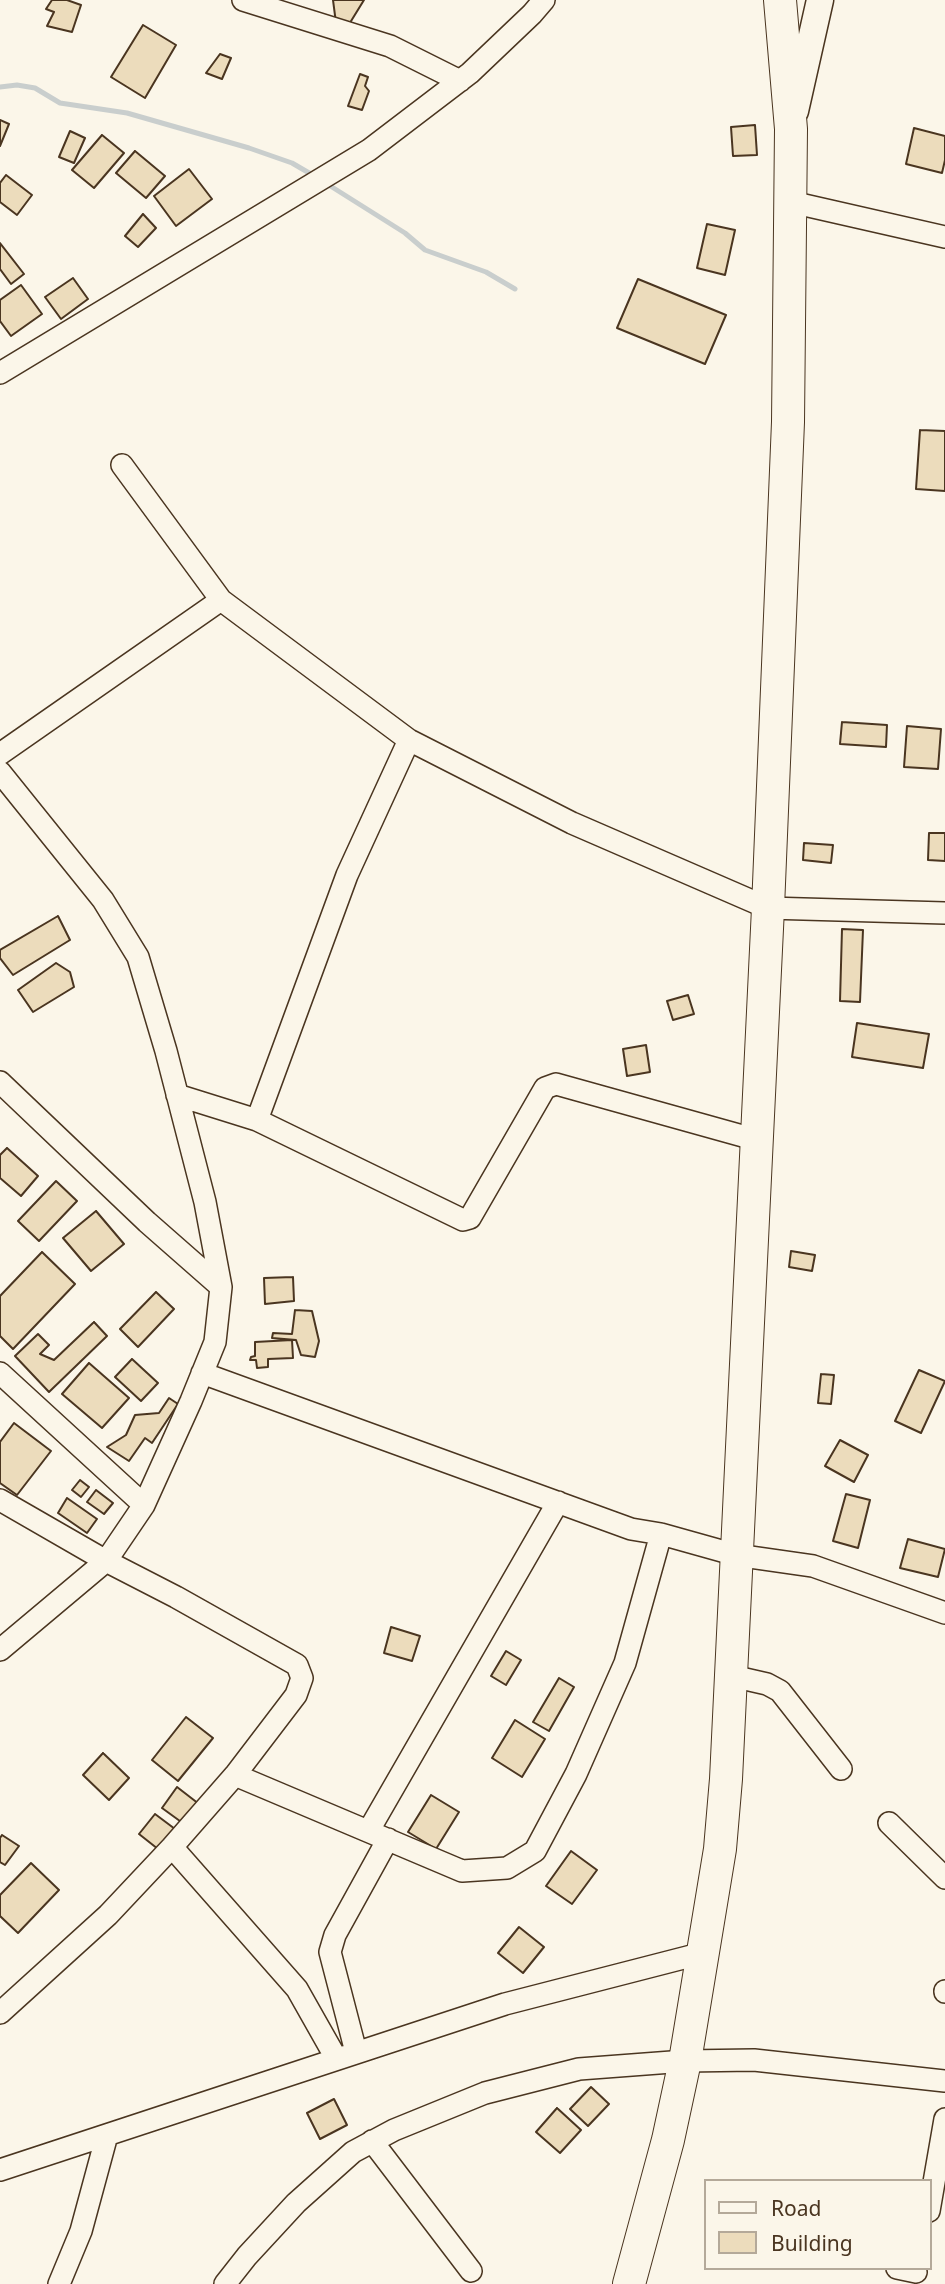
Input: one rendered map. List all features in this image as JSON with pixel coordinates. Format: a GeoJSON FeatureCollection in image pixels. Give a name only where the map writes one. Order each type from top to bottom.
{"type":"FeatureCollection","features":[{"type":"Feature","properties":{"kind":"highway"},"geometry":{"type":"LineString","coordinates":[[629,2284],[665,2153],[685,2061],[720,1849],[732,1676],[788,422],[791,129],[780,0]]}},
{"type":"Feature","properties":{"kind":"main road"},"geometry":{"type":"LineString","coordinates":[[791,129],[820,0]]}},
{"type":"Feature","properties":{"kind":"street"},"geometry":{"type":"LineString","coordinates":[[243,0],[390,46],[460,80]]}},
{"type":"Feature","properties":{"kind":"street"},"geometry":{"type":"LineString","coordinates":[[0,373],[369,150],[460,80],[544,0]]}},
{"type":"Feature","properties":{"kind":"street"},"geometry":{"type":"LineString","coordinates":[[791,202],[945,237]]}},
{"type":"Feature","properties":{"kind":"street"},"geometry":{"type":"LineString","coordinates":[[122,465],[221,600],[409,740],[572,823],[768,908],[945,913]]}},
{"type":"Feature","properties":{"kind":"street"},"geometry":{"type":"LineString","coordinates":[[0,754],[221,600]]}},
{"type":"Feature","properties":{"kind":"street"},"geometry":{"type":"LineString","coordinates":[[257,1120],[347,875],[409,740]]}},
{"type":"Feature","properties":{"kind":"street"},"geometry":{"type":"LineString","coordinates":[[0,772],[103,900],[138,957],[205,1202],[221,1287],[215,1342],[144,1505],[106,1561],[0,1650]]}},
{"type":"Feature","properties":{"kind":"street"},"geometry":{"type":"LineString","coordinates":[[0,1082],[147,1222],[221,1287]]}},
{"type":"Feature","properties":{"kind":"street"},"geometry":{"type":"LineString","coordinates":[[177,1095],[257,1120],[463,1220],[470,1218],[545,1088],[556,1084],[757,1140]]}},
{"type":"Feature","properties":{"kind":"street"},"geometry":{"type":"LineString","coordinates":[[0,1373],[144,1505]]}},
{"type":"Feature","properties":{"kind":"street"},"geometry":{"type":"LineString","coordinates":[[202,1373],[631,1529],[661,1534],[736,1555],[813,1566],[945,1613]]}},
{"type":"Feature","properties":{"kind":"street"},"geometry":{"type":"LineString","coordinates":[[0,1500],[297,1665],[302,1678],[296,1695],[235,1775],[172,1847],[108,1915],[0,2013]]}},
{"type":"Feature","properties":{"kind":"street"},"geometry":{"type":"LineString","coordinates":[[356,2052],[330,1952],[335,1935],[378,1835],[558,1502]]}},
{"type":"Feature","properties":{"kind":"street"},"geometry":{"type":"LineString","coordinates":[[235,1775],[462,1871],[507,1868],[535,1851],[576,1774],[625,1663],[661,1534]]}},
{"type":"Feature","properties":{"kind":"street"},"geometry":{"type":"LineString","coordinates":[[732,1676],[767,1684],[780,1692],[841,1769]]}},
{"type":"Feature","properties":{"kind":"street"},"geometry":{"type":"LineString","coordinates":[[890,1823],[945,1878]]}},
{"type":"Feature","properties":{"kind":"street"},"geometry":{"type":"LineString","coordinates":[[172,1847],[297,1989],[336,2058]]}},
{"type":"Feature","properties":{"kind":"street"},"geometry":{"type":"LineString","coordinates":[[0,2170],[505,2004],[703,1953]]}},
{"type":"Feature","properties":{"kind":"street"},"geometry":{"type":"LineString","coordinates":[[225,2284],[296,2203],[353,2152],[394,2130],[485,2093],[579,2069],[685,2061],[754,2060],[945,2081]]}},
{"type":"Feature","properties":{"kind":"street"},"geometry":{"type":"LineString","coordinates":[[931,2200],[945,2119]]}},
{"type":"Feature","properties":{"kind":"street"},"geometry":{"type":"LineString","coordinates":[[59,2284],[81,2231],[107,2135]]}},
{"type":"Feature","properties":{"kind":"street"},"geometry":{"type":"LineString","coordinates":[[372,2141],[471,2270]]}},
{"type":"Feature","properties":{"kind":"building"},"geometry":{"type":"Polygon","coordinates":[[[52,0],[67,0],[81,5],[72,32],[47,26],[54,12],[46,9],[52,0]]]}},
{"type":"Feature","properties":{"kind":"building"},"geometry":{"type":"Polygon","coordinates":[[[333,0],[364,0],[348,26],[336,23],[333,0]]]}},
{"type":"Feature","properties":{"kind":"building"},"geometry":{"type":"Polygon","coordinates":[[[143,25],[176,45],[145,98],[111,77],[143,25]]]}},
{"type":"Feature","properties":{"kind":"building"},"geometry":{"type":"Polygon","coordinates":[[[220,54],[231,58],[222,79],[206,73],[220,54]]]}},
{"type":"Feature","properties":{"kind":"building"},"geometry":{"type":"Polygon","coordinates":[[[360,74],[368,77],[365,86],[369,91],[362,110],[348,106],[360,74]]]}},
{"type":"Feature","properties":{"kind":"building"},"geometry":{"type":"Polygon","coordinates":[[[0,120],[9,124],[0,146],[0,120]]]}},
{"type":"Feature","properties":{"kind":"building"},"geometry":{"type":"Polygon","coordinates":[[[755,125],[757,155],[733,156],[731,127],[755,125]]]}},
{"type":"Feature","properties":{"kind":"building"},"geometry":{"type":"Polygon","coordinates":[[[914,128],[945,136],[942,173],[906,164],[914,128]]]}},
{"type":"Feature","properties":{"kind":"building"},"geometry":{"type":"Polygon","coordinates":[[[70,131],[85,138],[74,163],[59,157],[70,131]]]}},
{"type":"Feature","properties":{"kind":"building"},"geometry":{"type":"Polygon","coordinates":[[[102,135],[124,153],[94,188],[72,170],[102,135]]]}},
{"type":"Feature","properties":{"kind":"building"},"geometry":{"type":"Polygon","coordinates":[[[135,151],[165,176],[146,198],[116,173],[135,151]]]}},
{"type":"Feature","properties":{"kind":"building"},"geometry":{"type":"Polygon","coordinates":[[[189,169],[212,199],[176,226],[154,196],[189,169]]]}},
{"type":"Feature","properties":{"kind":"building"},"geometry":{"type":"Polygon","coordinates":[[[6,175],[32,195],[17,215],[0,202],[0,183],[6,175]]]}},
{"type":"Feature","properties":{"kind":"building"},"geometry":{"type":"Polygon","coordinates":[[[143,214],[156,228],[138,247],[125,236],[143,214]]]}},
{"type":"Feature","properties":{"kind":"building"},"geometry":{"type":"Polygon","coordinates":[[[707,224],[735,230],[725,275],[697,268],[707,224]]]}},
{"type":"Feature","properties":{"kind":"building"},"geometry":{"type":"Polygon","coordinates":[[[0,243],[24,274],[11,284],[0,269],[0,243]]]}},
{"type":"Feature","properties":{"kind":"building"},"geometry":{"type":"Polygon","coordinates":[[[73,278],[88,299],[61,319],[45,297],[73,278]]]}},
{"type":"Feature","properties":{"kind":"building"},"geometry":{"type":"Polygon","coordinates":[[[638,279],[726,315],[705,364],[617,328],[638,279]]]}},
{"type":"Feature","properties":{"kind":"building"},"geometry":{"type":"Polygon","coordinates":[[[21,285],[42,314],[11,336],[0,321],[0,300],[21,285]]]}},
{"type":"Feature","properties":{"kind":"building"},"geometry":{"type":"Polygon","coordinates":[[[920,430],[945,431],[945,491],[916,489],[920,430]]]}},
{"type":"Feature","properties":{"kind":"building"},"geometry":{"type":"Polygon","coordinates":[[[842,722],[887,725],[886,747],[840,744],[842,722]]]}},
{"type":"Feature","properties":{"kind":"building"},"geometry":{"type":"Polygon","coordinates":[[[907,726],[941,729],[938,769],[904,767],[907,726]]]}},
{"type":"Feature","properties":{"kind":"building"},"geometry":{"type":"Polygon","coordinates":[[[929,833],[945,833],[945,861],[928,860],[929,833]]]}},
{"type":"Feature","properties":{"kind":"building"},"geometry":{"type":"Polygon","coordinates":[[[804,843],[833,845],[831,863],[803,860],[804,843]]]}},
{"type":"Feature","properties":{"kind":"building"},"geometry":{"type":"Polygon","coordinates":[[[58,916],[70,940],[13,975],[0,958],[0,950],[58,916]]]}},
{"type":"Feature","properties":{"kind":"building"},"geometry":{"type":"Polygon","coordinates":[[[842,929],[863,930],[860,1002],[840,1001],[842,929]]]}},
{"type":"Feature","properties":{"kind":"building"},"geometry":{"type":"Polygon","coordinates":[[[56,963],[70,972],[74,987],[33,1012],[18,990],[56,963]]]}},
{"type":"Feature","properties":{"kind":"building"},"geometry":{"type":"Polygon","coordinates":[[[688,995],[694,1014],[673,1020],[667,1001],[688,995]]]}},
{"type":"Feature","properties":{"kind":"building"},"geometry":{"type":"Polygon","coordinates":[[[857,1023],[929,1034],[923,1068],[852,1057],[857,1023]]]}},
{"type":"Feature","properties":{"kind":"building"},"geometry":{"type":"Polygon","coordinates":[[[646,1045],[650,1072],[627,1076],[623,1049],[646,1045]]]}},
{"type":"Feature","properties":{"kind":"building"},"geometry":{"type":"Polygon","coordinates":[[[7,1148],[38,1176],[21,1196],[0,1178],[0,1155],[7,1148]]]}},
{"type":"Feature","properties":{"kind":"building"},"geometry":{"type":"Polygon","coordinates":[[[56,1181],[77,1201],[39,1241],[18,1221],[56,1181]]]}},
{"type":"Feature","properties":{"kind":"building"},"geometry":{"type":"Polygon","coordinates":[[[96,1211],[124,1244],[91,1271],[63,1238],[96,1211]]]}},
{"type":"Feature","properties":{"kind":"building"},"geometry":{"type":"Polygon","coordinates":[[[791,1251],[815,1255],[812,1271],[789,1267],[791,1251]]]}},
{"type":"Feature","properties":{"kind":"building"},"geometry":{"type":"Polygon","coordinates":[[[42,1252],[75,1284],[13,1349],[0,1336],[0,1296],[42,1252]]]}},
{"type":"Feature","properties":{"kind":"building"},"geometry":{"type":"Polygon","coordinates":[[[293,1277],[294,1301],[265,1304],[264,1278],[293,1277]]]}},
{"type":"Feature","properties":{"kind":"building"},"geometry":{"type":"Polygon","coordinates":[[[156,1292],[174,1309],[138,1347],[120,1329],[156,1292]]]}},
{"type":"Feature","properties":{"kind":"building"},"geometry":{"type":"Polygon","coordinates":[[[295,1310],[312,1311],[319,1341],[315,1357],[301,1355],[296,1340],[272,1338],[273,1333],[292,1334],[295,1310]]]}},
{"type":"Feature","properties":{"kind":"building"},"geometry":{"type":"Polygon","coordinates":[[[94,1322],[107,1336],[49,1392],[15,1356],[38,1334],[49,1345],[40,1354],[54,1360],[94,1322]]]}},
{"type":"Feature","properties":{"kind":"building"},"geometry":{"type":"Polygon","coordinates":[[[292,1340],[293,1358],[268,1359],[268,1367],[257,1368],[256,1360],[250,1360],[255,1356],[255,1342],[292,1340]]]}},
{"type":"Feature","properties":{"kind":"building"},"geometry":{"type":"Polygon","coordinates":[[[132,1359],[158,1383],[141,1401],[115,1377],[132,1359]]]}},
{"type":"Feature","properties":{"kind":"building"},"geometry":{"type":"Polygon","coordinates":[[[89,1363],[129,1398],[102,1428],[62,1394],[89,1363]]]}},
{"type":"Feature","properties":{"kind":"building"},"geometry":{"type":"Polygon","coordinates":[[[919,1370],[945,1381],[921,1433],[895,1421],[919,1370]]]}},
{"type":"Feature","properties":{"kind":"building"},"geometry":{"type":"Polygon","coordinates":[[[821,1374],[834,1375],[831,1404],[818,1403],[821,1374]]]}},
{"type":"Feature","properties":{"kind":"building"},"geometry":{"type":"Polygon","coordinates":[[[169,1398],[178,1404],[152,1443],[145,1438],[129,1461],[107,1447],[126,1435],[135,1415],[159,1413],[169,1398]]]}},
{"type":"Feature","properties":{"kind":"building"},"geometry":{"type":"Polygon","coordinates":[[[14,1423],[51,1451],[17,1495],[0,1483],[0,1442],[14,1423]]]}},
{"type":"Feature","properties":{"kind":"building"},"geometry":{"type":"Polygon","coordinates":[[[840,1440],[868,1455],[854,1482],[825,1466],[840,1440]]]}},
{"type":"Feature","properties":{"kind":"building"},"geometry":{"type":"Polygon","coordinates":[[[80,1480],[89,1487],[81,1497],[72,1490],[80,1480]]]}},
{"type":"Feature","properties":{"kind":"building"},"geometry":{"type":"Polygon","coordinates":[[[96,1490],[113,1503],[104,1514],[87,1502],[96,1490]]]}},
{"type":"Feature","properties":{"kind":"building"},"geometry":{"type":"Polygon","coordinates":[[[846,1494],[870,1500],[858,1548],[833,1541],[846,1494]]]}},
{"type":"Feature","properties":{"kind":"building"},"geometry":{"type":"Polygon","coordinates":[[[67,1498],[97,1519],[87,1533],[58,1513],[67,1498]]]}},
{"type":"Feature","properties":{"kind":"building"},"geometry":{"type":"Polygon","coordinates":[[[908,1539],[945,1549],[938,1577],[900,1568],[908,1539]]]}},
{"type":"Feature","properties":{"kind":"building"},"geometry":{"type":"Polygon","coordinates":[[[391,1627],[420,1636],[412,1661],[384,1653],[391,1627]]]}},
{"type":"Feature","properties":{"kind":"building"},"geometry":{"type":"Polygon","coordinates":[[[506,1651],[521,1660],[506,1685],[491,1676],[506,1651]]]}},
{"type":"Feature","properties":{"kind":"building"},"geometry":{"type":"Polygon","coordinates":[[[559,1678],[574,1687],[549,1731],[533,1722],[559,1678]]]}},
{"type":"Feature","properties":{"kind":"building"},"geometry":{"type":"Polygon","coordinates":[[[186,1717],[213,1738],[178,1781],[152,1760],[186,1717]]]}},
{"type":"Feature","properties":{"kind":"building"},"geometry":{"type":"Polygon","coordinates":[[[515,1720],[545,1739],[522,1777],[492,1758],[515,1720]]]}},
{"type":"Feature","properties":{"kind":"building"},"geometry":{"type":"Polygon","coordinates":[[[103,1753],[129,1778],[109,1800],[83,1775],[103,1753]]]}},
{"type":"Feature","properties":{"kind":"building"},"geometry":{"type":"Polygon","coordinates":[[[177,1787],[199,1804],[184,1824],[162,1808],[177,1787]]]}},
{"type":"Feature","properties":{"kind":"building"},"geometry":{"type":"Polygon","coordinates":[[[431,1795],[459,1812],[436,1849],[408,1832],[431,1795]]]}},
{"type":"Feature","properties":{"kind":"building"},"geometry":{"type":"Polygon","coordinates":[[[155,1814],[179,1832],[163,1853],[139,1834],[155,1814]]]}},
{"type":"Feature","properties":{"kind":"building"},"geometry":{"type":"Polygon","coordinates":[[[2,1835],[19,1846],[5,1865],[0,1862],[2,1835]]]}},
{"type":"Feature","properties":{"kind":"building"},"geometry":{"type":"Polygon","coordinates":[[[571,1851],[597,1870],[572,1904],[546,1886],[571,1851]]]}},
{"type":"Feature","properties":{"kind":"building"},"geometry":{"type":"Polygon","coordinates":[[[31,1863],[59,1890],[18,1933],[0,1916],[0,1895],[31,1863]]]}},
{"type":"Feature","properties":{"kind":"building"},"geometry":{"type":"Polygon","coordinates":[[[519,1927],[544,1947],[523,1973],[498,1953],[519,1927]]]}},
{"type":"Feature","properties":{"kind":"building"},"geometry":{"type":"Polygon","coordinates":[[[591,2087],[609,2104],[588,2126],[570,2109],[591,2087]]]}},
{"type":"Feature","properties":{"kind":"building"},"geometry":{"type":"Polygon","coordinates":[[[334,2099],[347,2125],[320,2139],[307,2113],[334,2099]]]}},
{"type":"Feature","properties":{"kind":"building"},"geometry":{"type":"Polygon","coordinates":[[[557,2108],[581,2130],[560,2153],[536,2132],[557,2108]]]}},
{"type":"Feature","properties":{"kind":"waterway"},"geometry":{"type":"LineString","coordinates":[[0,87],[17,85],[35,88],[60,103],[127,113],[249,148],[292,163],[316,177]]}},
{"type":"Feature","properties":{"kind":"waterway"},"geometry":{"type":"LineString","coordinates":[[324,182],[405,233],[425,250],[486,272],[515,289]]}}]}
